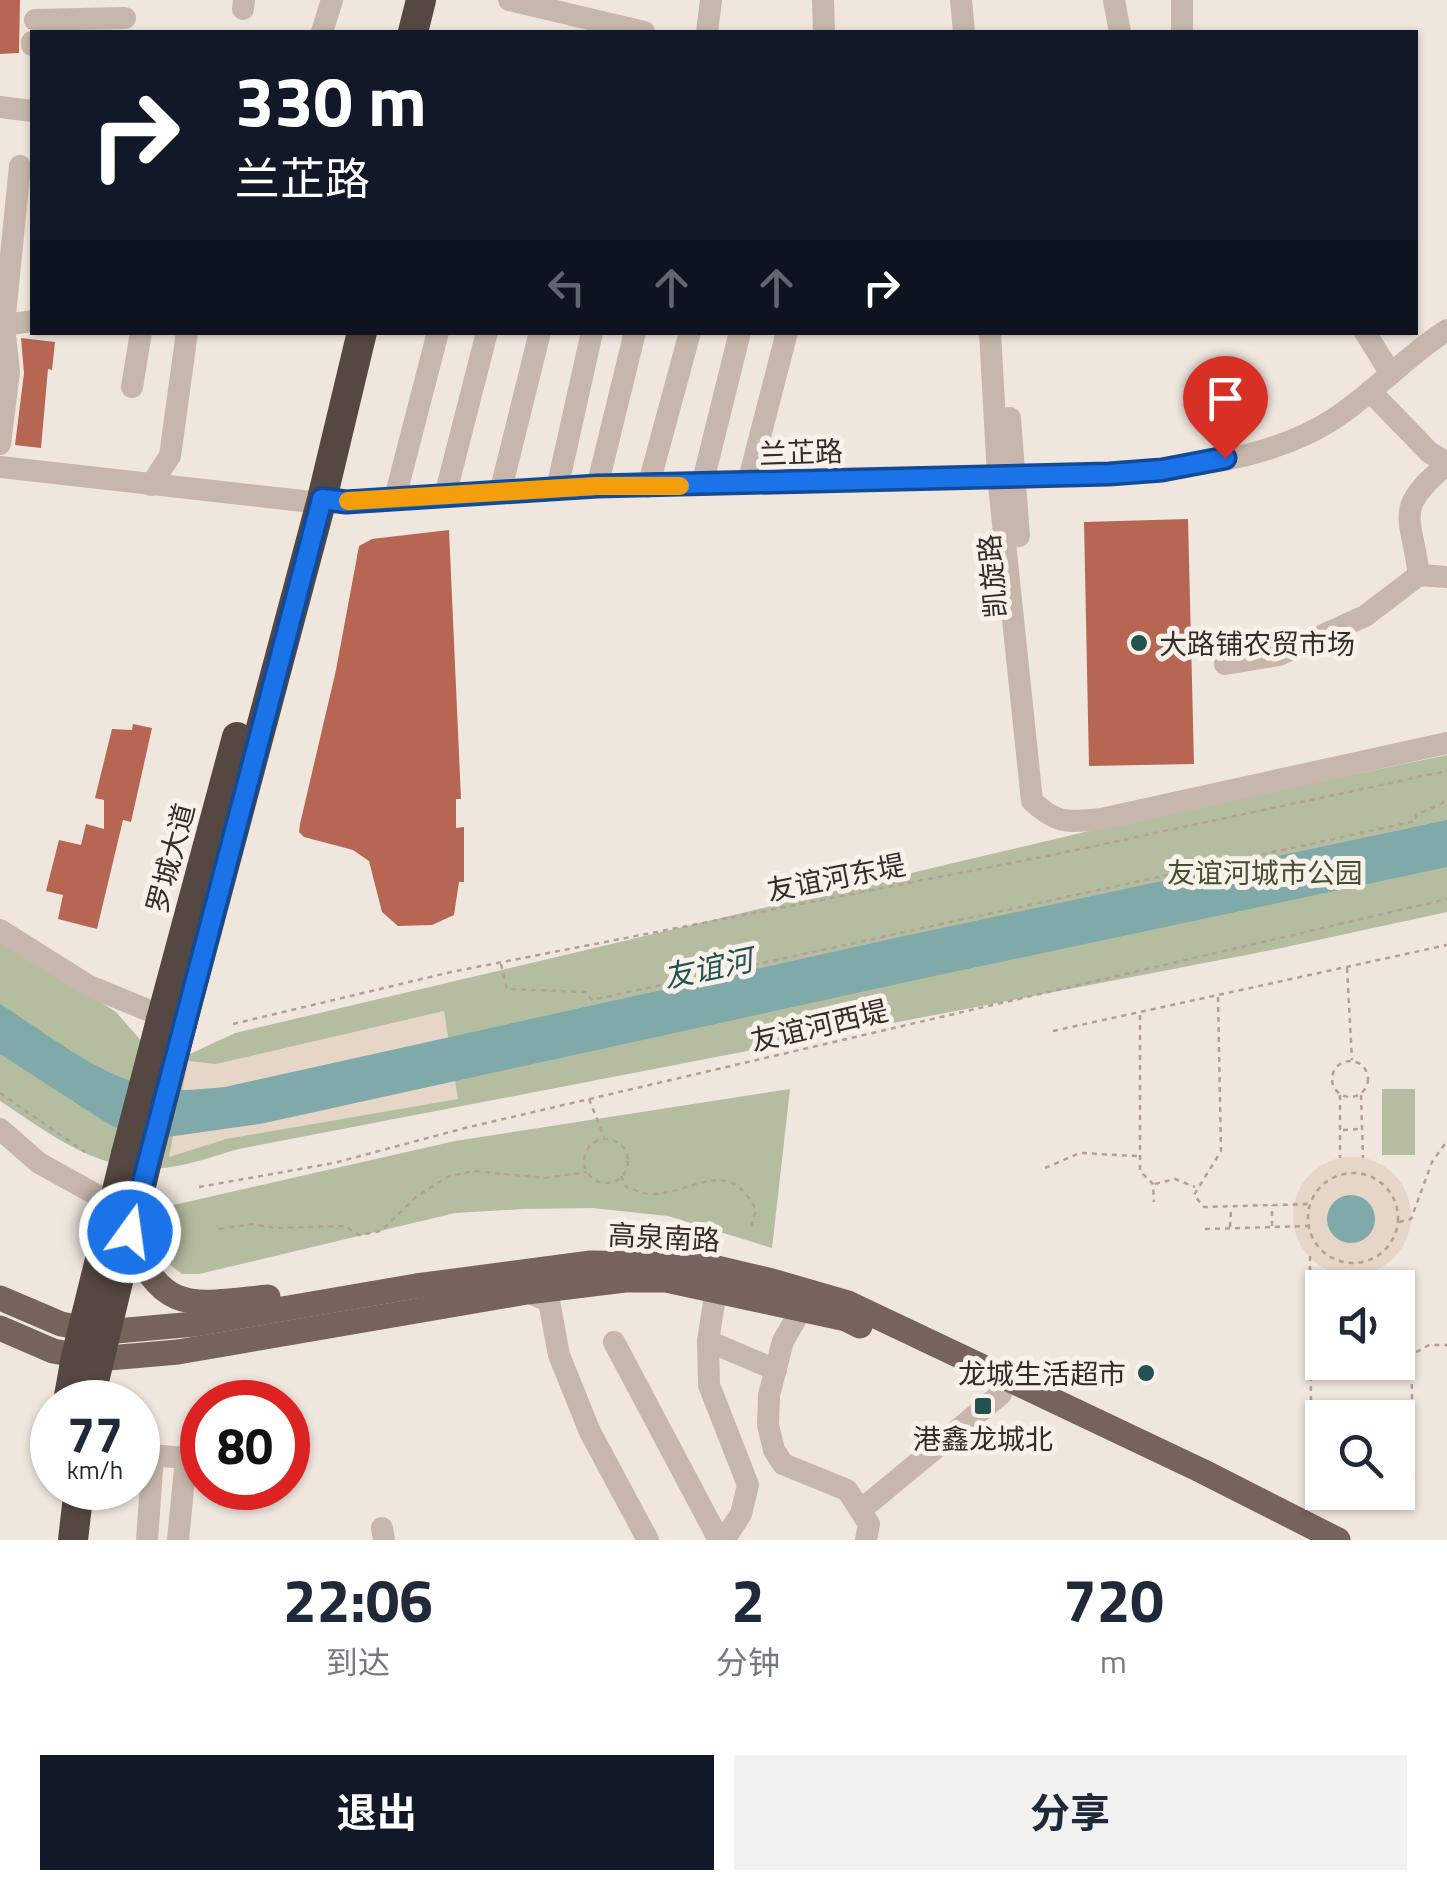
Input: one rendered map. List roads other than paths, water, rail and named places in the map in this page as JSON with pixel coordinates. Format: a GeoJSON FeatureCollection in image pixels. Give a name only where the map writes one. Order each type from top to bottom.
{"type":"FeatureCollection","features":[{"type":"Feature","properties":{"kind":"highway"},"geometry":{"type":"LineString","coordinates":[[414,30],[421,0]]}},
{"type":"Feature","properties":{"kind":"highway"},"geometry":{"type":"LineString","coordinates":[[434,30],[442,0]]}},
{"type":"Feature","properties":{"kind":"highway","name":"罗城大道"},"geometry":{"type":"LineString","coordinates":[[312,500],[341,335]]}},
{"type":"Feature","properties":{"kind":"highway","name":"罗城大道"},"geometry":{"type":"LineString","coordinates":[[76,1380],[130,1232],[137,1158],[168,1020],[361,335]]}},
{"type":"Feature","properties":{"kind":"highway","name":"罗城大道"},"geometry":{"type":"LineString","coordinates":[[89,1380],[90,1345],[114,1204],[137,1158]]}},
{"type":"Feature","properties":{"kind":"highway"},"geometry":{"type":"LineString","coordinates":[[52,1540],[55,1510]]}},
{"type":"Feature","properties":{"kind":"highway"},"geometry":{"type":"LineString","coordinates":[[72,1540],[76,1510]]}},
{"type":"Feature","properties":{"kind":"main road"},"geometry":{"type":"LineString","coordinates":[[130,1232],[146,1272],[164,1290],[189,1303],[270,1296],[347,1283],[416,1286]]}},
{"type":"Feature","properties":{"kind":"main road","name":"高泉南路"},"geometry":{"type":"LineString","coordinates":[[0,1298],[90,1345],[416,1286],[591,1263],[704,1265],[772,1280],[848,1304],[1202,1471],[1338,1540]]}},
{"type":"Feature","properties":{"kind":"main road","name":"高泉南路"},"geometry":{"type":"LineString","coordinates":[[0,1328],[90,1345],[236,1343],[528,1292],[625,1280],[666,1280],[846,1319],[1301,1540]]}},
{"type":"Feature","properties":{"kind":"street"},"geometry":{"type":"LineString","coordinates":[[323,30],[332,0]]}},
{"type":"Feature","properties":{"kind":"street"},"geometry":{"type":"LineString","coordinates":[[509,0],[636,30]]}},
{"type":"Feature","properties":{"kind":"street"},"geometry":{"type":"LineString","coordinates":[[706,30],[710,0]]}},
{"type":"Feature","properties":{"kind":"street"},"geometry":{"type":"LineString","coordinates":[[823,0],[824,30]]}},
{"type":"Feature","properties":{"kind":"street"},"geometry":{"type":"LineString","coordinates":[[960,0],[964,30]]}},
{"type":"Feature","properties":{"kind":"street"},"geometry":{"type":"LineString","coordinates":[[976,0],[979,30]]}},
{"type":"Feature","properties":{"kind":"street"},"geometry":{"type":"LineString","coordinates":[[1114,0],[1120,30]]}},
{"type":"Feature","properties":{"kind":"street"},"geometry":{"type":"LineString","coordinates":[[1182,0],[1182,30]]}},
{"type":"Feature","properties":{"kind":"street"},"geometry":{"type":"LineString","coordinates":[[33,28],[124,17]]}},
{"type":"Feature","properties":{"kind":"street"},"geometry":{"type":"LineString","coordinates":[[0,107],[30,111]]}},
{"type":"Feature","properties":{"kind":"street"},"geometry":{"type":"LineString","coordinates":[[0,444],[9,372],[2,325],[18,166]]}},
{"type":"Feature","properties":{"kind":"street"},"geometry":{"type":"LineString","coordinates":[[2,325],[30,320]]}},
{"type":"Feature","properties":{"kind":"street","name":"兰芷路"},"geometry":{"type":"LineString","coordinates":[[0,467],[346,502],[597,486],[1162,470],[1288,442],[1331,421],[1447,330]]}},
{"type":"Feature","properties":{"kind":"street"},"geometry":{"type":"LineString","coordinates":[[132,387],[141,335]]}},
{"type":"Feature","properties":{"kind":"street"},"geometry":{"type":"LineString","coordinates":[[150,485],[170,456],[187,335]]}},
{"type":"Feature","properties":{"kind":"street"},"geometry":{"type":"LineString","coordinates":[[395,498],[437,335]]}},
{"type":"Feature","properties":{"kind":"street"},"geometry":{"type":"LineString","coordinates":[[445,496],[486,335]]}},
{"type":"Feature","properties":{"kind":"street"},"geometry":{"type":"LineString","coordinates":[[500,493],[539,335]]}},
{"type":"Feature","properties":{"kind":"street"},"geometry":{"type":"LineString","coordinates":[[556,489],[591,335]]}},
{"type":"Feature","properties":{"kind":"street"},"geometry":{"type":"LineString","coordinates":[[597,486],[635,335]]}},
{"type":"Feature","properties":{"kind":"street"},"geometry":{"type":"LineString","coordinates":[[648,487],[689,335]]}},
{"type":"Feature","properties":{"kind":"street"},"geometry":{"type":"LineString","coordinates":[[702,485],[739,335]]}},
{"type":"Feature","properties":{"kind":"street"},"geometry":{"type":"LineString","coordinates":[[748,483],[787,335]]}},
{"type":"Feature","properties":{"kind":"street"},"geometry":{"type":"LineString","coordinates":[[990,335],[1006,476]]}},
{"type":"Feature","properties":{"kind":"street","name":"凯旋路"},"geometry":{"type":"LineString","coordinates":[[1003,335],[1006,476],[1045,813],[1062,823],[1101,818],[1447,744]]}},
{"type":"Feature","properties":{"kind":"street"},"geometry":{"type":"LineString","coordinates":[[1368,335],[1391,374]]}},
{"type":"Feature","properties":{"kind":"street"},"geometry":{"type":"LineString","coordinates":[[1370,390],[1429,452],[1447,464],[1408,506],[1408,526],[1419,575]]}},
{"type":"Feature","properties":{"kind":"street"},"geometry":{"type":"LineString","coordinates":[[1226,664],[1279,656],[1365,616],[1419,575],[1447,577]]}},
{"type":"Feature","properties":{"kind":"street"},"geometry":{"type":"LineString","coordinates":[[0,930],[89,986],[168,1020]]}},
{"type":"Feature","properties":{"kind":"street"},"geometry":{"type":"LineString","coordinates":[[0,1129],[39,1162],[114,1204]]}},
{"type":"Feature","properties":{"kind":"street"},"geometry":{"type":"LineString","coordinates":[[614,1342],[722,1540],[741,1514],[748,1485],[708,1386],[708,1341],[716,1290]]}},
{"type":"Feature","properties":{"kind":"street"},"geometry":{"type":"LineString","coordinates":[[528,1292],[550,1301],[559,1355],[590,1432],[648,1540]]}},
{"type":"Feature","properties":{"kind":"street"},"geometry":{"type":"LineString","coordinates":[[801,1310],[783,1341],[770,1395],[768,1425],[774,1450],[783,1464],[847,1490],[869,1524],[866,1540]]}},
{"type":"Feature","properties":{"kind":"street"},"geometry":{"type":"LineString","coordinates":[[708,1341],[776,1370]]}},
{"type":"Feature","properties":{"kind":"street"},"geometry":{"type":"LineString","coordinates":[[862,1510],[1001,1394]]}},
{"type":"Feature","properties":{"kind":"street"},"geometry":{"type":"LineString","coordinates":[[160,1456],[186,1458],[178,1540]]}},
{"type":"Feature","properties":{"kind":"street"},"geometry":{"type":"LineString","coordinates":[[146,1510],[146,1540]]}},
{"type":"Feature","properties":{"kind":"water","name":"友谊河"},"geometry":{"type":"Polygon","coordinates":[[[1447,820],[1447,867],[260,1124],[146,1140],[110,1125],[0,1054],[0,1004],[75,1053],[135,1082],[173,1090],[225,1087],[1447,820]]]}},
{"type":"Feature","properties":{"kind":"water"},"geometry":{"type":"Polygon","coordinates":[[[1351,1195],[1368,1202],[1375,1219],[1368,1236],[1351,1243],[1334,1236],[1327,1219],[1334,1202],[1351,1195]]]}},
{"type":"Feature","properties":{"kind":"place","name":"大路铺农贸市场"},"geometry":{"type":"Point","coordinates":[1139,643]}},
{"type":"Feature","properties":{"kind":"place","name":"龙城生活超市"},"geometry":{"type":"Point","coordinates":[1146,1373]}},
{"type":"Feature","properties":{"kind":"place","name":"港鑫龙城北"},"geometry":{"type":"Point","coordinates":[983,1406]}},
{"type":"Feature","properties":{"kind":"park label","name":"友谊河城市公园"},"geometry":{"type":"Point","coordinates":[1265,872]}}]}
